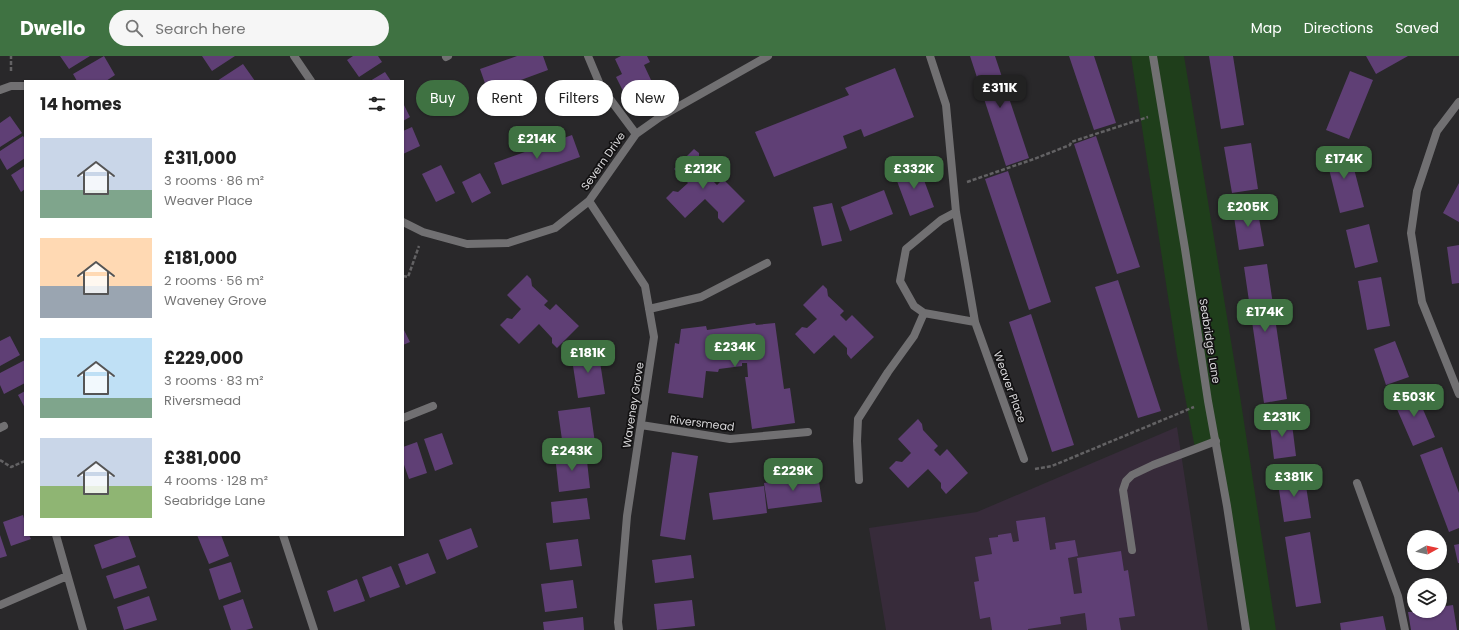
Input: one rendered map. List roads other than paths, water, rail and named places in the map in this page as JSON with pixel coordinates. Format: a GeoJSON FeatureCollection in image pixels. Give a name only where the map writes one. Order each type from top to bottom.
{"type":"FeatureCollection","features":[{"type":"Feature","properties":{"kind":"street"},"geometry":{"type":"LineString","coordinates":[[294,56],[310,80]]}},
{"type":"Feature","properties":{"kind":"street"},"geometry":{"type":"LineString","coordinates":[[588,56],[601,87],[636,134]]}},
{"type":"Feature","properties":{"kind":"street","name":"Severn Drive"},"geometry":{"type":"LineString","coordinates":[[404,222],[423,232],[467,244],[508,244],[555,228],[589,201],[636,134],[660,118],[768,56]]}},
{"type":"Feature","properties":{"kind":"street","name":"Weaver Place"},"geometry":{"type":"LineString","coordinates":[[930,56],[946,105],[956,212],[975,322],[1024,459]]}},
{"type":"Feature","properties":{"kind":"street","name":"Seabridge Lane"},"geometry":{"type":"LineString","coordinates":[[1153,56],[1246,630]]}},
{"type":"Feature","properties":{"kind":"street"},"geometry":{"type":"LineString","coordinates":[[0,90],[11,86],[24,86]]}},
{"type":"Feature","properties":{"kind":"street"},"geometry":{"type":"LineString","coordinates":[[1459,102],[1437,132],[1417,191],[1411,234],[1422,302],[1459,394]]}},
{"type":"Feature","properties":{"kind":"street","name":"Waveney Grove"},"geometry":{"type":"LineString","coordinates":[[589,201],[646,286],[654,337],[627,516],[618,622],[619,630]]}},
{"type":"Feature","properties":{"kind":"street"},"geometry":{"type":"LineString","coordinates":[[956,212],[941,220],[906,249],[900,281],[914,306],[924,313],[975,322]]}},
{"type":"Feature","properties":{"kind":"street"},"geometry":{"type":"LineString","coordinates":[[649,309],[701,297],[767,263]]}},
{"type":"Feature","properties":{"kind":"street"},"geometry":{"type":"LineString","coordinates":[[859,480],[857,441],[858,419],[888,372],[914,336],[924,313]]}},
{"type":"Feature","properties":{"kind":"street"},"geometry":{"type":"LineString","coordinates":[[404,418],[433,406]]}},
{"type":"Feature","properties":{"kind":"street","name":"Riversmead"},"geometry":{"type":"LineString","coordinates":[[641,425],[730,439],[808,432]]}},
{"type":"Feature","properties":{"kind":"street"},"geometry":{"type":"LineString","coordinates":[[1132,550],[1123,490],[1126,481],[1132,475],[1153,465],[1216,441]]}},
{"type":"Feature","properties":{"kind":"street"},"geometry":{"type":"LineString","coordinates":[[1357,483],[1398,596],[1405,630]]}},
{"type":"Feature","properties":{"kind":"street"},"geometry":{"type":"LineString","coordinates":[[56,536],[83,630]]}},
{"type":"Feature","properties":{"kind":"street"},"geometry":{"type":"LineString","coordinates":[[283,536],[314,630]]}},
{"type":"Feature","properties":{"kind":"street"},"geometry":{"type":"LineString","coordinates":[[0,605],[67,576]]}}]}
